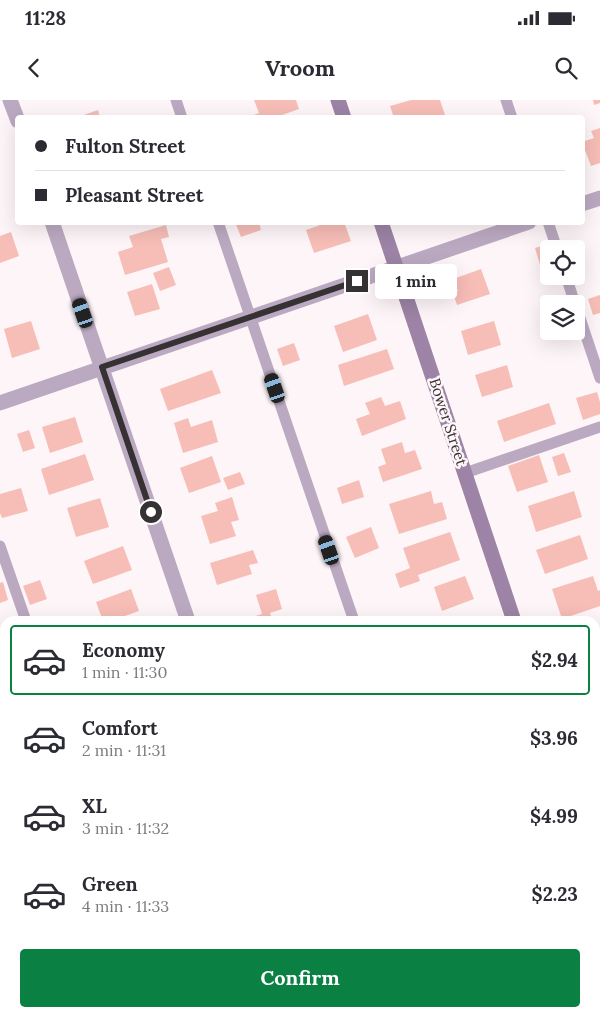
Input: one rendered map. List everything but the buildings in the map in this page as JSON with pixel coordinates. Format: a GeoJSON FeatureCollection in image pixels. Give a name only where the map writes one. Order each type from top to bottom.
{"type":"FeatureCollection","features":[{"type":"Feature","properties":{"kind":"street"},"geometry":{"type":"LineString","coordinates":[[10,100],[16,115]]}},
{"type":"Feature","properties":{"kind":"street"},"geometry":{"type":"LineString","coordinates":[[338,100],[343,115]]}},
{"type":"Feature","properties":{"kind":"street"},"geometry":{"type":"LineString","coordinates":[[585,203],[600,198]]}},
{"type":"Feature","properties":{"kind":"street"},"geometry":{"type":"LineString","coordinates":[[53,225],[186,616]]}},
{"type":"Feature","properties":{"kind":"street","name":"Bower Street"},"geometry":{"type":"LineString","coordinates":[[382,225],[512,616]]}},
{"type":"Feature","properties":{"kind":"street"},"geometry":{"type":"LineString","coordinates":[[0,403],[520,225]]}},
{"type":"Feature","properties":{"kind":"lane"},"geometry":{"type":"LineString","coordinates":[[176,100],[181,115]]}},
{"type":"Feature","properties":{"kind":"lane"},"geometry":{"type":"LineString","coordinates":[[506,100],[511,115]]}},
{"type":"Feature","properties":{"kind":"lane"},"geometry":{"type":"LineString","coordinates":[[219,225],[352,616]]}},
{"type":"Feature","properties":{"kind":"lane"},"geometry":{"type":"LineString","coordinates":[[549,225],[554,240]]}},
{"type":"Feature","properties":{"kind":"lane"},"geometry":{"type":"LineString","coordinates":[[585,332],[600,378]]}},
{"type":"Feature","properties":{"kind":"lane"},"geometry":{"type":"LineString","coordinates":[[465,473],[600,427]]}},
{"type":"Feature","properties":{"kind":"lane"},"geometry":{"type":"LineString","coordinates":[[0,546],[24,616]]}},
{"type":"Feature","properties":{"kind":"route"},"geometry":{"type":"LineString","coordinates":[[151,512],[102,367],[357,281]]}}]}
